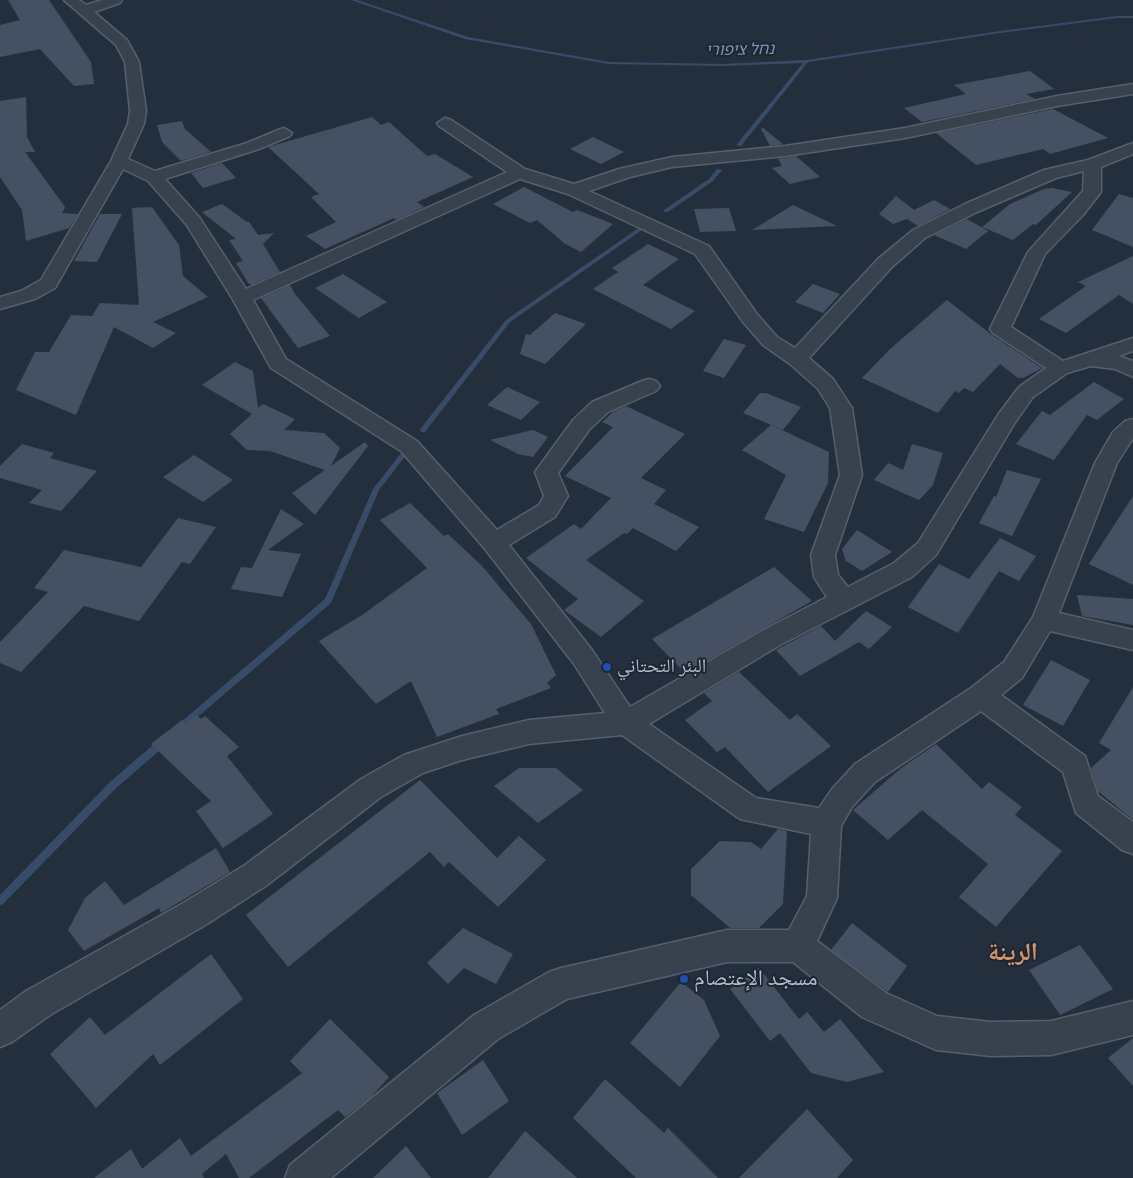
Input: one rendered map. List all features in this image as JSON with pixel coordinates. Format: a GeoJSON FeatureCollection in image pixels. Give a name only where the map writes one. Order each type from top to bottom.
{"type":"FeatureCollection","features":[{"type":"Feature","properties":{"kind":"street"},"geometry":{"type":"LineString","coordinates":[[77,5],[115,0]]}},
{"type":"Feature","properties":{"kind":"street"},"geometry":{"type":"LineString","coordinates":[[0,303],[28,295],[48,284],[119,161],[136,124],[138,111],[132,62],[122,43],[77,5]]}},
{"type":"Feature","properties":{"kind":"street"},"geometry":{"type":"LineString","coordinates":[[574,190],[625,173],[672,162],[785,151],[905,134],[1057,101],[1133,89]]}},
{"type":"Feature","properties":{"kind":"street"},"geometry":{"type":"LineString","coordinates":[[445,123],[519,173],[574,190],[702,250],[750,318],[770,341],[797,359],[826,384],[840,408],[851,475],[823,555],[826,577],[844,601]]}},
{"type":"Feature","properties":{"kind":"street"},"geometry":{"type":"LineString","coordinates":[[154,177],[253,146],[284,133]]}},
{"type":"Feature","properties":{"kind":"street"},"geometry":{"type":"LineString","coordinates":[[797,359],[885,263],[919,234],[971,208],[1050,174],[1093,164],[1133,148]]}},
{"type":"Feature","properties":{"kind":"street"},"geometry":{"type":"LineString","coordinates":[[119,161],[154,177],[193,221],[242,298],[278,363],[409,446],[494,543],[583,657],[626,724],[750,810],[826,823]]}},
{"type":"Feature","properties":{"kind":"street"},"geometry":{"type":"LineString","coordinates":[[1060,368],[1000,329],[1037,252],[1077,211],[1092,192],[1093,164]]}},
{"type":"Feature","properties":{"kind":"street"},"geometry":{"type":"LineString","coordinates":[[242,298],[519,173]]}},
{"type":"Feature","properties":{"kind":"street"},"geometry":{"type":"LineString","coordinates":[[0,1030],[38,1003],[196,913],[256,875],[371,788],[414,764],[462,748],[529,732],[626,724],[771,638],[903,570],[927,549],[1006,420],[1026,392],[1060,368],[1091,360],[1133,344]]}},
{"type":"Feature","properties":{"kind":"street"},"geometry":{"type":"LineString","coordinates":[[1091,360],[1120,363],[1133,370]]}},
{"type":"Feature","properties":{"kind":"street"},"geometry":{"type":"LineString","coordinates":[[494,543],[547,511],[556,496],[546,472],[580,425],[600,407],[649,386]]}},
{"type":"Feature","properties":{"kind":"street"},"geometry":{"type":"LineString","coordinates":[[798,946],[822,898],[826,823],[842,798],[864,773],[981,696],[1013,670],[1044,620],[1106,462],[1129,435]]}},
{"type":"Feature","properties":{"kind":"street"},"geometry":{"type":"LineString","coordinates":[[1044,620],[1133,640]]}},
{"type":"Feature","properties":{"kind":"street"},"geometry":{"type":"LineString","coordinates":[[981,696],[1074,765],[1086,804],[1133,840]]}},
{"type":"Feature","properties":{"kind":"street"},"geometry":{"type":"LineString","coordinates":[[303,1178],[486,1027],[561,984],[727,946],[798,946],[874,1005],[936,1033],[991,1039],[1051,1038],[1133,1018]]}},
{"type":"Feature","properties":{"kind":"building"},"geometry":{"type":"Polygon","coordinates":[[[8,0],[49,0],[91,62],[94,84],[74,86],[40,49],[0,57],[0,25],[20,20],[8,0]]]}},
{"type":"Feature","properties":{"kind":"building"},"geometry":{"type":"Polygon","coordinates":[[[1030,71],[1054,89],[1026,94],[1035,99],[922,122],[904,108],[966,94],[954,85],[1030,71]]]}},
{"type":"Feature","properties":{"kind":"building"},"geometry":{"type":"Polygon","coordinates":[[[26,97],[27,137],[35,152],[25,152],[65,207],[62,213],[78,214],[69,228],[26,241],[22,210],[0,177],[0,101],[26,97]]]}},
{"type":"Feature","properties":{"kind":"building"},"geometry":{"type":"Polygon","coordinates":[[[1053,109],[1108,138],[1050,154],[1043,149],[976,165],[936,133],[1053,109]]]}},
{"type":"Feature","properties":{"kind":"building"},"geometry":{"type":"Polygon","coordinates":[[[372,117],[381,125],[389,122],[427,156],[435,154],[473,177],[417,202],[424,207],[396,220],[394,218],[325,249],[306,236],[336,222],[311,197],[319,194],[268,147],[372,117]]]}},
{"type":"Feature","properties":{"kind":"building"},"geometry":{"type":"Polygon","coordinates":[[[182,121],[185,129],[211,152],[181,161],[162,142],[157,125],[182,121]]]}},
{"type":"Feature","properties":{"kind":"building"},"geometry":{"type":"Polygon","coordinates":[[[763,128],[783,144],[770,146],[761,129],[763,128]]]}},
{"type":"Feature","properties":{"kind":"building"},"geometry":{"type":"Polygon","coordinates":[[[593,137],[624,152],[601,164],[570,149],[593,137]]]}},
{"type":"Feature","properties":{"kind":"building"},"geometry":{"type":"Polygon","coordinates":[[[796,156],[820,177],[790,184],[772,168],[782,166],[778,159],[796,156]]]}},
{"type":"Feature","properties":{"kind":"building"},"geometry":{"type":"Polygon","coordinates":[[[222,163],[236,178],[203,188],[191,173],[222,163]]]}},
{"type":"Feature","properties":{"kind":"building"},"geometry":{"type":"Polygon","coordinates":[[[524,187],[573,212],[577,210],[613,224],[581,252],[564,243],[537,220],[530,223],[493,204],[524,187]]]}},
{"type":"Feature","properties":{"kind":"building"},"geometry":{"type":"Polygon","coordinates":[[[1052,188],[1072,192],[1036,225],[1033,224],[1013,240],[982,227],[1010,204],[1044,189],[1052,188]]]}},
{"type":"Feature","properties":{"kind":"building"},"geometry":{"type":"Polygon","coordinates":[[[1119,194],[1133,198],[1133,247],[1092,230],[1119,194]]]}},
{"type":"Feature","properties":{"kind":"building"},"geometry":{"type":"Polygon","coordinates":[[[896,196],[914,210],[934,200],[950,209],[918,226],[907,219],[893,224],[879,214],[896,196]]]}},
{"type":"Feature","properties":{"kind":"building"},"geometry":{"type":"Polygon","coordinates":[[[222,204],[249,222],[258,235],[274,233],[263,244],[280,272],[251,285],[248,283],[236,263],[243,261],[229,240],[236,239],[202,212],[222,204]]]}},
{"type":"Feature","properties":{"kind":"building"},"geometry":{"type":"Polygon","coordinates":[[[793,205],[837,226],[752,230],[793,205]]]}},
{"type":"Feature","properties":{"kind":"building"},"geometry":{"type":"Polygon","coordinates":[[[152,207],[179,245],[183,276],[208,297],[153,322],[176,333],[153,348],[114,327],[76,415],[16,390],[35,352],[49,352],[71,315],[92,316],[100,303],[139,305],[132,208],[152,207]]]}},
{"type":"Feature","properties":{"kind":"building"},"geometry":{"type":"Polygon","coordinates":[[[729,208],[736,231],[700,232],[694,209],[729,208]]]}},
{"type":"Feature","properties":{"kind":"building"},"geometry":{"type":"Polygon","coordinates":[[[100,214],[122,214],[97,262],[74,261],[100,214]]]}},
{"type":"Feature","properties":{"kind":"building"},"geometry":{"type":"Polygon","coordinates":[[[967,219],[988,231],[966,249],[934,235],[967,219]]]}},
{"type":"Feature","properties":{"kind":"building"},"geometry":{"type":"Polygon","coordinates":[[[648,244],[679,259],[643,285],[695,311],[671,329],[593,289],[618,272],[612,268],[648,244]]]}},
{"type":"Feature","properties":{"kind":"building"},"geometry":{"type":"Polygon","coordinates":[[[1133,256],[1133,304],[1119,295],[1066,333],[1039,319],[1086,286],[1078,282],[1133,256]]]}},
{"type":"Feature","properties":{"kind":"building"},"geometry":{"type":"Polygon","coordinates":[[[343,274],[387,302],[359,318],[315,288],[343,274]]]}},
{"type":"Feature","properties":{"kind":"building"},"geometry":{"type":"Polygon","coordinates":[[[813,284],[840,294],[823,313],[795,302],[813,284]]]}},
{"type":"Feature","properties":{"kind":"building"},"geometry":{"type":"Polygon","coordinates":[[[290,285],[295,294],[330,336],[298,348],[261,298],[290,285]]]}},
{"type":"Feature","properties":{"kind":"building"},"geometry":{"type":"Polygon","coordinates":[[[947,300],[992,335],[1042,368],[1023,378],[1018,378],[1000,364],[973,392],[964,388],[959,393],[955,391],[938,413],[862,378],[890,349],[947,300]]]}},
{"type":"Feature","properties":{"kind":"building"},"geometry":{"type":"Polygon","coordinates":[[[555,313],[586,324],[545,364],[520,354],[526,334],[530,335],[555,313]]]}},
{"type":"Feature","properties":{"kind":"building"},"geometry":{"type":"Polygon","coordinates":[[[724,339],[746,345],[724,378],[703,371],[724,339]]]}},
{"type":"Feature","properties":{"kind":"building"},"geometry":{"type":"Polygon","coordinates":[[[235,362],[253,371],[258,408],[263,404],[295,419],[284,430],[324,433],[340,448],[331,466],[365,442],[368,446],[315,515],[292,493],[325,470],[270,451],[247,450],[230,434],[252,414],[202,385],[235,362]]]}},
{"type":"Feature","properties":{"kind":"building"},"geometry":{"type":"Polygon","coordinates":[[[1094,382],[1124,399],[1097,420],[1087,415],[1054,460],[1016,444],[1042,411],[1050,415],[1094,382]]]}},
{"type":"Feature","properties":{"kind":"building"},"geometry":{"type":"Polygon","coordinates":[[[507,387],[540,402],[521,420],[487,405],[507,387]]]}},
{"type":"Feature","properties":{"kind":"building"},"geometry":{"type":"Polygon","coordinates":[[[760,393],[766,393],[801,407],[783,430],[743,413],[760,393]]]}},
{"type":"Feature","properties":{"kind":"building"},"geometry":{"type":"Polygon","coordinates":[[[626,406],[685,434],[641,478],[666,490],[654,504],[699,527],[676,551],[633,528],[627,534],[624,533],[586,560],[644,601],[601,637],[564,610],[578,599],[526,558],[574,524],[581,529],[611,498],[565,476],[613,427],[602,422],[613,412],[626,406]]]}},
{"type":"Feature","properties":{"kind":"building"},"geometry":{"type":"Polygon","coordinates":[[[771,425],[829,452],[828,483],[804,532],[764,519],[786,475],[742,450],[771,425]]]}},
{"type":"Feature","properties":{"kind":"building"},"geometry":{"type":"Polygon","coordinates":[[[533,430],[548,437],[533,457],[518,454],[490,440],[533,430]]]}},
{"type":"Feature","properties":{"kind":"building"},"geometry":{"type":"Polygon","coordinates":[[[22,444],[54,453],[50,458],[97,471],[61,511],[29,503],[42,490],[0,478],[0,466],[22,444]]]}},
{"type":"Feature","properties":{"kind":"building"},"geometry":{"type":"Polygon","coordinates":[[[912,444],[943,453],[933,485],[919,500],[874,480],[888,463],[903,470],[912,444]]]}},
{"type":"Feature","properties":{"kind":"building"},"geometry":{"type":"Polygon","coordinates":[[[194,455],[233,480],[203,502],[163,477],[194,455]]]}},
{"type":"Feature","properties":{"kind":"building"},"geometry":{"type":"Polygon","coordinates":[[[1007,470],[1041,479],[1012,536],[979,523],[994,496],[996,497],[1007,470]]]}},
{"type":"Feature","properties":{"kind":"building"},"geometry":{"type":"Polygon","coordinates":[[[1133,496],[1133,585],[1089,564],[1133,496]]]}},
{"type":"Feature","properties":{"kind":"building"},"geometry":{"type":"Polygon","coordinates":[[[410,503],[444,536],[448,534],[482,566],[531,624],[556,675],[547,683],[551,688],[496,709],[499,714],[437,737],[411,681],[376,704],[319,641],[362,615],[427,568],[380,520],[410,503]]]}},
{"type":"Feature","properties":{"kind":"building"},"geometry":{"type":"Polygon","coordinates":[[[281,509],[304,524],[268,550],[301,554],[282,597],[231,589],[241,567],[252,568],[281,509]]]}},
{"type":"Feature","properties":{"kind":"building"},"geometry":{"type":"Polygon","coordinates":[[[178,518],[216,527],[190,564],[182,562],[139,621],[84,606],[21,672],[0,663],[0,642],[48,592],[34,588],[64,550],[141,567],[178,518]]]}},
{"type":"Feature","properties":{"kind":"building"},"geometry":{"type":"Polygon","coordinates":[[[857,530],[892,552],[862,571],[846,561],[842,549],[857,530]]]}},
{"type":"Feature","properties":{"kind":"building"},"geometry":{"type":"Polygon","coordinates":[[[1000,538],[1036,556],[1019,581],[999,571],[958,633],[908,607],[939,564],[969,579],[1000,538]]]}},
{"type":"Feature","properties":{"kind":"building"},"geometry":{"type":"Polygon","coordinates":[[[774,567],[812,601],[685,673],[652,639],[774,567]]]}},
{"type":"Feature","properties":{"kind":"building"},"geometry":{"type":"Polygon","coordinates":[[[1077,595],[1133,599],[1133,625],[1082,616],[1077,595]]]}},
{"type":"Feature","properties":{"kind":"building"},"geometry":{"type":"Polygon","coordinates":[[[866,611],[892,627],[869,649],[859,642],[800,676],[776,650],[821,626],[835,641],[866,611]]]}},
{"type":"Feature","properties":{"kind":"building"},"geometry":{"type":"Polygon","coordinates":[[[1051,660],[1090,680],[1063,726],[1023,705],[1051,660]]]}},
{"type":"Feature","properties":{"kind":"building"},"geometry":{"type":"Polygon","coordinates":[[[739,672],[790,720],[797,714],[831,746],[768,792],[725,747],[717,752],[685,720],[712,701],[704,693],[739,672]]]}},
{"type":"Feature","properties":{"kind":"building"},"geometry":{"type":"Polygon","coordinates":[[[1133,687],[1133,820],[1098,791],[1091,768],[1111,750],[1099,743],[1133,687]]]}},
{"type":"Feature","properties":{"kind":"building"},"geometry":{"type":"Polygon","coordinates":[[[196,715],[201,719],[205,716],[239,747],[227,756],[273,814],[223,848],[196,811],[211,801],[151,744],[182,720],[185,724],[196,715]]]}},
{"type":"Feature","properties":{"kind":"building"},"geometry":{"type":"Polygon","coordinates":[[[936,744],[982,789],[989,782],[1022,807],[1015,815],[1062,851],[996,927],[959,897],[988,864],[922,810],[888,840],[853,810],[900,769],[936,744]]]}},
{"type":"Feature","properties":{"kind":"building"},"geometry":{"type":"Polygon","coordinates":[[[519,768],[556,768],[583,790],[538,823],[494,786],[519,768]]]}},
{"type":"Feature","properties":{"kind":"building"},"geometry":{"type":"Polygon","coordinates":[[[420,780],[497,858],[519,836],[546,860],[498,907],[449,862],[444,867],[430,852],[288,967],[246,915],[420,780]]]}},
{"type":"Feature","properties":{"kind":"building"},"geometry":{"type":"Polygon","coordinates":[[[778,829],[787,831],[783,904],[759,928],[730,928],[691,895],[691,869],[720,841],[751,842],[761,849],[778,829]]]}},
{"type":"Feature","properties":{"kind":"building"},"geometry":{"type":"Polygon","coordinates":[[[216,848],[230,872],[161,913],[159,908],[84,951],[68,930],[85,898],[105,881],[124,905],[216,848]]]}},
{"type":"Feature","properties":{"kind":"building"},"geometry":{"type":"Polygon","coordinates":[[[852,923],[907,966],[888,992],[831,950],[852,923]]]}},
{"type":"Feature","properties":{"kind":"building"},"geometry":{"type":"Polygon","coordinates":[[[463,928],[513,954],[496,984],[464,968],[448,984],[427,963],[463,928]]]}},
{"type":"Feature","properties":{"kind":"building"},"geometry":{"type":"Polygon","coordinates":[[[1080,945],[1113,989],[1060,1015],[1029,970],[1080,945]]]}},
{"type":"Feature","properties":{"kind":"building"},"geometry":{"type":"Polygon","coordinates":[[[211,954],[243,999],[160,1065],[153,1054],[96,1108],[50,1054],[90,1017],[105,1035],[211,954]]]}},
{"type":"Feature","properties":{"kind":"building"},"geometry":{"type":"Polygon","coordinates":[[[759,968],[799,1019],[807,1012],[824,1032],[840,1019],[884,1072],[847,1082],[811,1073],[780,1033],[770,1041],[730,989],[759,968]]]}},
{"type":"Feature","properties":{"kind":"building"},"geometry":{"type":"Polygon","coordinates":[[[681,982],[704,1000],[720,1036],[680,1087],[630,1043],[681,982]]]}},
{"type":"Feature","properties":{"kind":"building"},"geometry":{"type":"Polygon","coordinates":[[[330,1019],[389,1077],[371,1097],[345,1117],[338,1110],[249,1178],[239,1178],[226,1154],[202,1174],[204,1178],[94,1178],[131,1149],[142,1169],[180,1138],[191,1156],[302,1073],[290,1061],[330,1019]]]}},
{"type":"Feature","properties":{"kind":"building"},"geometry":{"type":"Polygon","coordinates":[[[1133,1038],[1133,1086],[1108,1058],[1133,1038]]]}},
{"type":"Feature","properties":{"kind":"building"},"geometry":{"type":"Polygon","coordinates":[[[483,1060],[509,1101],[462,1135],[437,1093],[483,1060]]]}},
{"type":"Feature","properties":{"kind":"building"},"geometry":{"type":"Polygon","coordinates":[[[605,1079],[664,1133],[668,1128],[718,1178],[636,1178],[573,1118],[605,1079]]]}},
{"type":"Feature","properties":{"kind":"building"},"geometry":{"type":"Polygon","coordinates":[[[807,1109],[853,1160],[837,1178],[739,1178],[807,1109]]]}},
{"type":"Feature","properties":{"kind":"building"},"geometry":{"type":"Polygon","coordinates":[[[525,1131],[577,1178],[488,1178],[525,1131]]]}},
{"type":"Feature","properties":{"kind":"building"},"geometry":{"type":"Polygon","coordinates":[[[406,1146],[431,1178],[373,1178],[406,1146]]]}},
{"type":"Feature","properties":{"kind":"waterway","name":"נחל ציפורי"},"geometry":{"type":"LineString","coordinates":[[353,0],[467,38],[609,63],[722,65],[807,61]]}},
{"type":"Feature","properties":{"kind":"waterway","name":"נחל ציפורי"},"geometry":{"type":"LineString","coordinates":[[807,61],[1000,32],[1117,17],[1133,17]]}},
{"type":"Feature","properties":{"kind":"waterway"},"geometry":{"type":"LineString","coordinates":[[739,145],[807,61]]}},
{"type":"Feature","properties":{"kind":"waterway"},"geometry":{"type":"LineString","coordinates":[[666,211],[711,180],[719,170]]}},
{"type":"Feature","properties":{"kind":"waterway"},"geometry":{"type":"LineString","coordinates":[[423,430],[508,321],[640,229]]}},
{"type":"Feature","properties":{"kind":"waterway"},"geometry":{"type":"LineString","coordinates":[[177,730],[328,601],[376,489],[404,454]]}},
{"type":"Feature","properties":{"kind":"waterway"},"geometry":{"type":"LineString","coordinates":[[0,901],[113,785],[163,742]]}},
{"type":"Feature","properties":{"kind":"place","name":"البئر التحتاني"},"geometry":{"type":"Point","coordinates":[607,667]}},
{"type":"Feature","properties":{"kind":"place","name":"مسجد الإعتصام"},"geometry":{"type":"Point","coordinates":[684,979]}},
{"type":"Feature","properties":{"kind":"district","name":"الرينة"},"geometry":{"type":"Point","coordinates":[1013,953]}}]}
